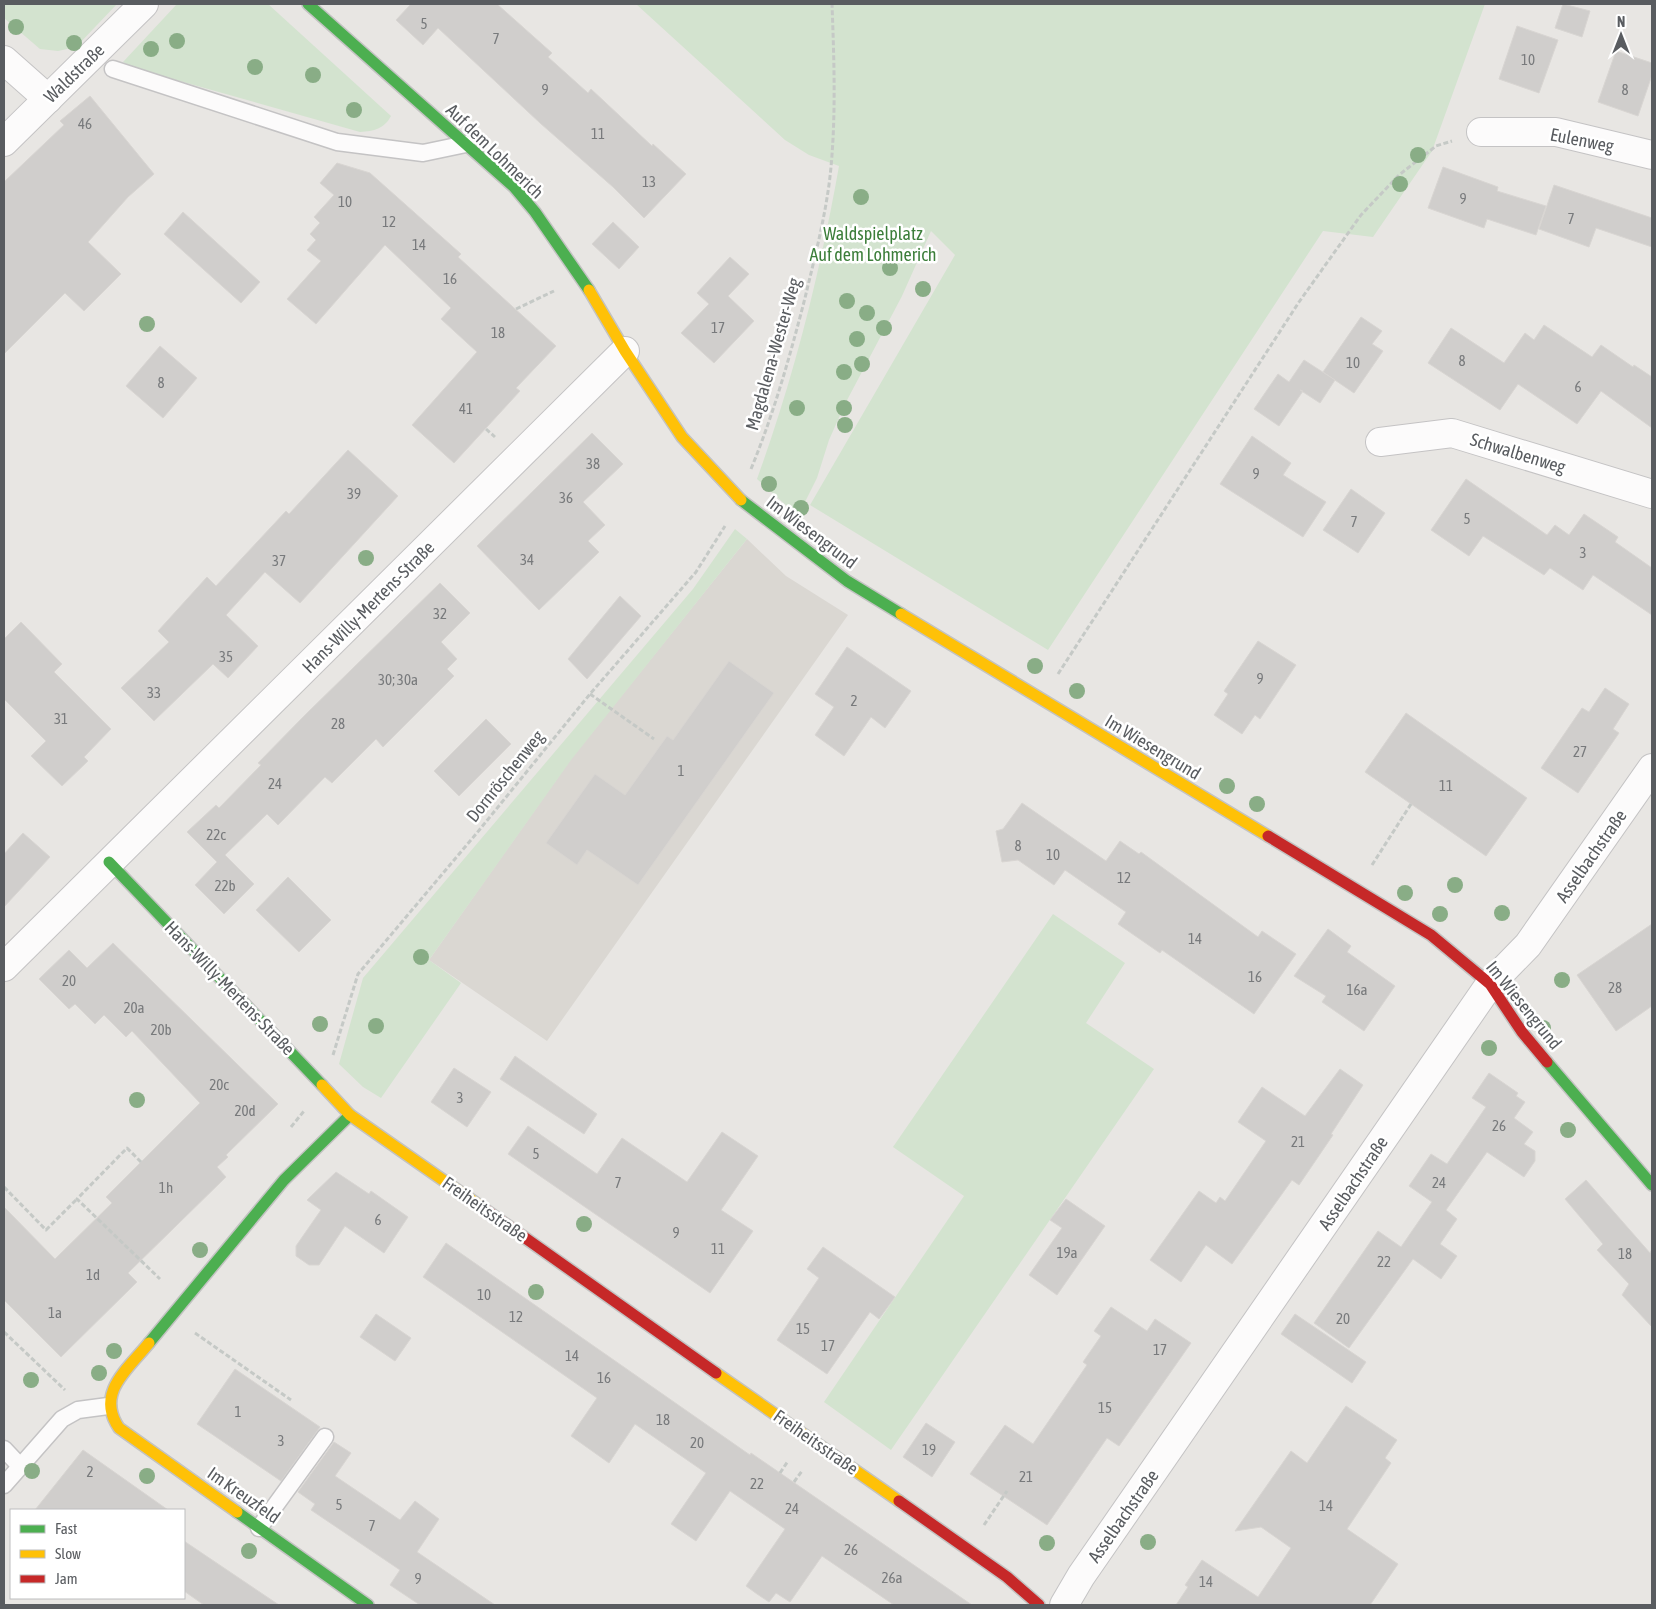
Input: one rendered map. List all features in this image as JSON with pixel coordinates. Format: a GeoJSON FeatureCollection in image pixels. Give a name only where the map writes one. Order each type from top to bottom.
{"type":"FeatureCollection","features":[{"type":"Feature","properties":{"kind":"street","name":"Waldstraße"},"geometry":{"type":"LineString","coordinates":[[4,142],[144,4]]}},
{"type":"Feature","properties":{"kind":"street","name":"Auf dem Lohmerich"},"geometry":{"type":"LineString","coordinates":[[308,4],[514,187],[535,212],[581,277],[626,351]]}},
{"type":"Feature","properties":{"kind":"street"},"geometry":{"type":"LineString","coordinates":[[4,60],[48,99]]}},
{"type":"Feature","properties":{"kind":"street","name":"Eulenweg"},"geometry":{"type":"LineString","coordinates":[[1481,132],[1556,132],[1652,155]]}},
{"type":"Feature","properties":{"kind":"street","name":"Im Wiesengrund"},"geometry":{"type":"LineString","coordinates":[[626,351],[682,438],[740,500],[847,581],[1431,935],[1490,984],[1522,1032],[1652,1185]]}},
{"type":"Feature","properties":{"kind":"street","name":"Hans-Willy-Mertens-Straße"},"geometry":{"type":"LineString","coordinates":[[4,965],[626,351]]}},
{"type":"Feature","properties":{"kind":"street","name":"Schwalbenweg"},"geometry":{"type":"LineString","coordinates":[[1380,442],[1452,433],[1652,494]]}},
{"type":"Feature","properties":{"kind":"street","name":"Asselbachstraße"},"geometry":{"type":"LineString","coordinates":[[1064,1605],[1086,1570],[1490,984],[1528,945],[1652,768]]}},
{"type":"Feature","properties":{"kind":"street","name":"Hans-Willy-Mertens-Straße"},"geometry":{"type":"LineString","coordinates":[[109,862],[350,1115]]}},
{"type":"Feature","properties":{"kind":"street"},"geometry":{"type":"LineString","coordinates":[[108,1406],[109,1396],[115,1385],[170,1316],[284,1180],[350,1115]]}},
{"type":"Feature","properties":{"kind":"street","name":"Freiheitsstraße"},"geometry":{"type":"LineString","coordinates":[[350,1115],[967,1549],[1024,1590],[1039,1605]]}},
{"type":"Feature","properties":{"kind":"street","name":"Im Kreuzfeld"},"geometry":{"type":"LineString","coordinates":[[108,1406],[111,1418],[119,1428],[368,1605]]}},
{"type":"Feature","properties":{"kind":"lane"},"geometry":{"type":"LineString","coordinates":[[114,69],[337,142],[423,153],[466,144]]}},
{"type":"Feature","properties":{"kind":"lane"},"geometry":{"type":"LineString","coordinates":[[4,1485],[62,1419],[78,1410],[108,1406]]}},
{"type":"Feature","properties":{"kind":"lane"},"geometry":{"type":"LineString","coordinates":[[259,1528],[325,1437]]}},
{"type":"Feature","properties":{"kind":"lane"},"geometry":{"type":"LineString","coordinates":[[4,1449],[20,1466]]}},
{"type":"Feature","properties":{"kind":"path","name":"Magdalena-Wester-Weg"},"geometry":{"type":"LineString","coordinates":[[740,500],[776,404],[815,257],[831,170],[834,78],[832,4]]}},
{"type":"Feature","properties":{"kind":"path"},"geometry":{"type":"LineString","coordinates":[[1042,700],[1299,302],[1361,215],[1399,175],[1436,146],[1481,132]]}},
{"type":"Feature","properties":{"kind":"path"},"geometry":{"type":"LineString","coordinates":[[516,309],[581,277]]}},
{"type":"Feature","properties":{"kind":"path","name":"Dornröschenweg"},"geometry":{"type":"LineString","coordinates":[[323,1085],[358,974],[476,834],[590,694],[696,572],[740,500]]}},
{"type":"Feature","properties":{"kind":"path"},"geometry":{"type":"LineString","coordinates":[[590,694],[654,739]]}},
{"type":"Feature","properties":{"kind":"path"},"geometry":{"type":"LineString","coordinates":[[1383,848],[1411,804]]}},
{"type":"Feature","properties":{"kind":"path"},"geometry":{"type":"LineString","coordinates":[[4,1187],[46,1230],[127,1148],[141,1162]]}},
{"type":"Feature","properties":{"kind":"path"},"geometry":{"type":"LineString","coordinates":[[77,1198],[162,1281]]}},
{"type":"Feature","properties":{"kind":"path"},"geometry":{"type":"LineString","coordinates":[[170,1316],[292,1400]]}},
{"type":"Feature","properties":{"kind":"path"},"geometry":{"type":"LineString","coordinates":[[4,1332],[72,1397]]}},
{"type":"Feature","properties":{"kind":"path"},"geometry":{"type":"LineString","coordinates":[[967,1549],[1007,1490]]}},
{"type":"Feature","properties":{"kind":"shaded area"},"geometry":{"type":"Polygon","coordinates":[[[747,539],[786,576],[848,615],[547,1041],[429,960],[571,759],[747,539]]]}},
{"type":"Feature","properties":{"kind":"green space"},"geometry":{"type":"Polygon","coordinates":[[[4,4],[117,4],[76,47],[58,51],[40,49],[4,18],[4,4]]]}},
{"type":"Feature","properties":{"kind":"green space"},"geometry":{"type":"Polygon","coordinates":[[[177,4],[268,4],[391,116],[385,124],[378,128],[360,132],[137,69],[123,62],[177,4]]]}},
{"type":"Feature","properties":{"kind":"green space","name":"Waldspielplatz Auf dem Lohmerich"},"geometry":{"type":"Polygon","coordinates":[[[636,4],[1485,4],[1432,151],[1373,237],[1323,231],[1048,650],[810,505],[955,255],[931,231],[902,296],[845,404],[829,440],[817,478],[798,516],[757,479],[783,402],[805,324],[839,166],[809,155],[785,140],[636,4]]]}},
{"type":"Feature","properties":{"kind":"green space"},"geometry":{"type":"Polygon","coordinates":[[[735,529],[747,539],[571,760],[429,960],[461,983],[381,1098],[363,1087],[339,1064],[363,978],[693,589],[735,529]]]}},
{"type":"Feature","properties":{"kind":"green space"},"geometry":{"type":"Polygon","coordinates":[[[1053,914],[1125,963],[1086,1023],[1154,1069],[891,1450],[824,1402],[964,1196],[893,1147],[1053,914]]]}},
{"type":"Feature","properties":{"kind":"building"},"geometry":{"type":"Polygon","coordinates":[[[411,4],[497,4],[552,53],[548,57],[588,93],[591,89],[652,146],[653,144],[686,174],[644,218],[613,187],[540,123],[438,28],[423,45],[396,20],[411,4]]]}},
{"type":"Feature","properties":{"kind":"building"},"geometry":{"type":"Polygon","coordinates":[[[1563,4],[1590,11],[1582,37],[1555,28],[1563,4]]]}},
{"type":"Feature","properties":{"kind":"building"},"geometry":{"type":"Polygon","coordinates":[[[1517,26],[1558,40],[1539,93],[1499,79],[1517,26]]]}},
{"type":"Feature","properties":{"kind":"building"},"geometry":{"type":"Polygon","coordinates":[[[1616,51],[1652,63],[1652,75],[1638,116],[1598,102],[1616,51]]]}},
{"type":"Feature","properties":{"kind":"building"},"geometry":{"type":"Polygon","coordinates":[[[90,96],[154,174],[128,197],[88,242],[121,274],[84,311],[65,293],[4,354],[4,182],[64,125],[60,121],[90,96]]]}},
{"type":"Feature","properties":{"kind":"building"},"geometry":{"type":"Polygon","coordinates":[[[337,163],[370,173],[461,254],[458,257],[556,346],[516,388],[520,391],[454,463],[412,425],[477,352],[441,319],[451,308],[385,245],[316,324],[287,299],[321,261],[307,250],[316,240],[310,234],[320,223],[314,217],[334,195],[320,183],[337,163]]]}},
{"type":"Feature","properties":{"kind":"building"},"geometry":{"type":"Polygon","coordinates":[[[1443,167],[1498,187],[1497,191],[1546,206],[1536,235],[1487,219],[1484,228],[1428,208],[1443,167]]]}},
{"type":"Feature","properties":{"kind":"building"},"geometry":{"type":"Polygon","coordinates":[[[1554,185],[1652,218],[1652,247],[1596,228],[1589,247],[1539,229],[1554,185]]]}},
{"type":"Feature","properties":{"kind":"building"},"geometry":{"type":"Polygon","coordinates":[[[183,212],[260,282],[241,303],[164,234],[183,212]]]}},
{"type":"Feature","properties":{"kind":"building"},"geometry":{"type":"Polygon","coordinates":[[[613,222],[639,247],[619,269],[592,244],[613,222]]]}},
{"type":"Feature","properties":{"kind":"building"},"geometry":{"type":"Polygon","coordinates":[[[730,257],[749,274],[728,296],[754,321],[714,363],[681,333],[709,304],[697,293],[730,257]]]}},
{"type":"Feature","properties":{"kind":"building"},"geometry":{"type":"Polygon","coordinates":[[[1361,317],[1382,331],[1372,344],[1383,351],[1354,393],[1323,372],[1361,317]]]}},
{"type":"Feature","properties":{"kind":"building"},"geometry":{"type":"Polygon","coordinates":[[[1544,325],[1592,357],[1601,345],[1633,367],[1634,365],[1652,377],[1652,428],[1601,391],[1577,424],[1518,384],[1500,410],[1428,363],[1451,328],[1504,363],[1525,333],[1534,340],[1544,325]]]}},
{"type":"Feature","properties":{"kind":"building"},"geometry":{"type":"Polygon","coordinates":[[[160,346],[197,378],[163,418],[126,386],[160,346]]]}},
{"type":"Feature","properties":{"kind":"building"},"geometry":{"type":"Polygon","coordinates":[[[1304,360],[1335,380],[1320,403],[1303,392],[1279,426],[1254,409],[1278,374],[1289,382],[1304,360]]]}},
{"type":"Feature","properties":{"kind":"building"},"geometry":{"type":"Polygon","coordinates":[[[592,433],[623,464],[583,502],[605,525],[588,541],[599,552],[539,610],[477,546],[592,433]]]}},
{"type":"Feature","properties":{"kind":"building"},"geometry":{"type":"Polygon","coordinates":[[[1252,436],[1291,463],[1283,475],[1326,502],[1303,537],[1220,484],[1252,436]]]}},
{"type":"Feature","properties":{"kind":"building"},"geometry":{"type":"Polygon","coordinates":[[[348,450],[398,496],[300,603],[265,572],[226,615],[258,646],[228,678],[213,664],[154,721],[121,688],[169,642],[158,631],[207,577],[216,586],[286,511],[289,514],[348,450]]]}},
{"type":"Feature","properties":{"kind":"building"},"geometry":{"type":"Polygon","coordinates":[[[1466,479],[1547,535],[1555,525],[1569,535],[1584,514],[1618,537],[1615,542],[1652,568],[1652,615],[1593,575],[1583,590],[1550,568],[1544,575],[1483,536],[1469,556],[1431,530],[1466,479]]]}},
{"type":"Feature","properties":{"kind":"building"},"geometry":{"type":"Polygon","coordinates":[[[1351,489],[1385,513],[1358,553],[1323,530],[1351,489]]]}},
{"type":"Feature","properties":{"kind":"building"},"geometry":{"type":"Polygon","coordinates":[[[440,583],[470,613],[441,642],[457,659],[447,669],[454,676],[383,747],[376,739],[332,783],[325,777],[278,825],[267,814],[225,855],[254,884],[224,914],[195,885],[217,862],[187,832],[216,805],[219,808],[261,765],[258,763],[305,715],[440,583]]]}},
{"type":"Feature","properties":{"kind":"building"},"geometry":{"type":"Polygon","coordinates":[[[620,596],[641,616],[587,679],[568,659],[620,596]]]}},
{"type":"Feature","properties":{"kind":"building"},"geometry":{"type":"Polygon","coordinates":[[[21,622],[62,664],[54,672],[111,729],[84,757],[88,761],[62,786],[31,756],[46,741],[4,699],[4,639],[21,622]]]}},
{"type":"Feature","properties":{"kind":"building"},"geometry":{"type":"Polygon","coordinates":[[[1258,641],[1296,665],[1260,719],[1255,715],[1242,734],[1214,715],[1228,694],[1224,691],[1258,641]]]}},
{"type":"Feature","properties":{"kind":"building"},"geometry":{"type":"Polygon","coordinates":[[[847,647],[911,691],[885,728],[871,717],[844,756],[815,735],[834,707],[815,694],[847,647]]]}},
{"type":"Feature","properties":{"kind":"building"},"geometry":{"type":"Polygon","coordinates":[[[729,661],[774,693],[638,885],[587,850],[577,865],[546,843],[595,774],[625,795],[667,736],[673,740],[729,661]]]}},
{"type":"Feature","properties":{"kind":"building"},"geometry":{"type":"Polygon","coordinates":[[[1605,688],[1629,704],[1613,729],[1619,733],[1578,793],[1541,768],[1582,708],[1589,712],[1605,688]]]}},
{"type":"Feature","properties":{"kind":"building"},"geometry":{"type":"Polygon","coordinates":[[[1406,713],[1527,798],[1486,856],[1365,772],[1406,713]]]}},
{"type":"Feature","properties":{"kind":"building"},"geometry":{"type":"Polygon","coordinates":[[[486,719],[511,744],[459,796],[434,771],[486,719]]]}},
{"type":"Feature","properties":{"kind":"building"},"geometry":{"type":"Polygon","coordinates":[[[1022,803],[1106,861],[1120,841],[1139,854],[1141,852],[1258,937],[1262,931],[1296,954],[1254,1014],[1162,950],[1160,953],[1118,924],[1126,912],[1065,870],[1054,885],[1018,860],[1002,862],[996,831],[1003,829],[1022,803]]]}},
{"type":"Feature","properties":{"kind":"building"},"geometry":{"type":"Polygon","coordinates":[[[23,833],[50,857],[4,907],[4,854],[23,833]]]}},
{"type":"Feature","properties":{"kind":"building"},"geometry":{"type":"Polygon","coordinates":[[[288,877],[331,920],[299,952],[256,910],[288,877]]]}},
{"type":"Feature","properties":{"kind":"building"},"geometry":{"type":"Polygon","coordinates":[[[1652,924],[1652,1006],[1616,1031],[1577,975],[1652,924]]]}},
{"type":"Feature","properties":{"kind":"building"},"geometry":{"type":"Polygon","coordinates":[[[1328,929],[1351,946],[1347,952],[1395,986],[1364,1031],[1322,1002],[1326,996],[1294,976],[1328,929]]]}},
{"type":"Feature","properties":{"kind":"building"},"geometry":{"type":"Polygon","coordinates":[[[113,943],[278,1104],[226,1155],[228,1157],[217,1167],[226,1177],[128,1273],[137,1282],[61,1357],[4,1300],[4,1207],[55,1259],[112,1203],[106,1197],[200,1103],[132,1031],[126,1037],[104,1015],[95,1024],[75,1004],[69,1009],[39,979],[69,950],[87,968],[113,943]]]}},
{"type":"Feature","properties":{"kind":"building"},"geometry":{"type":"Polygon","coordinates":[[[515,1056],[597,1114],[584,1134],[500,1079],[515,1056]]]}},
{"type":"Feature","properties":{"kind":"building"},"geometry":{"type":"Polygon","coordinates":[[[454,1068],[491,1092],[467,1127],[431,1102],[454,1068]]]}},
{"type":"Feature","properties":{"kind":"building"},"geometry":{"type":"Polygon","coordinates":[[[1340,1069],[1363,1085],[1331,1134],[1333,1135],[1299,1185],[1292,1180],[1232,1264],[1206,1245],[1181,1282],[1150,1260],[1199,1191],[1216,1203],[1220,1197],[1225,1201],[1266,1141],[1238,1122],[1262,1087],[1305,1116],[1340,1069]]]}},
{"type":"Feature","properties":{"kind":"building"},"geometry":{"type":"Polygon","coordinates":[[[1489,1073],[1518,1093],[1516,1096],[1525,1102],[1514,1118],[1533,1132],[1524,1144],[1535,1151],[1535,1161],[1524,1177],[1487,1152],[1446,1210],[1457,1219],[1440,1244],[1457,1256],[1441,1279],[1413,1259],[1349,1348],[1314,1323],[1378,1231],[1401,1247],[1432,1202],[1409,1186],[1431,1154],[1447,1164],[1486,1107],[1472,1098],[1489,1073]]]}},
{"type":"Feature","properties":{"kind":"building"},"geometry":{"type":"Polygon","coordinates":[[[528,1126],[597,1174],[622,1138],[687,1182],[722,1132],[758,1156],[721,1210],[753,1231],[710,1293],[508,1154],[528,1126]]]}},
{"type":"Feature","properties":{"kind":"building"},"geometry":{"type":"Polygon","coordinates":[[[336,1172],[369,1194],[371,1191],[408,1217],[384,1253],[345,1226],[319,1265],[309,1265],[296,1256],[296,1246],[321,1210],[307,1200],[336,1172]]]}},
{"type":"Feature","properties":{"kind":"building"},"geometry":{"type":"Polygon","coordinates":[[[1586,1180],[1650,1253],[1652,1249],[1652,1327],[1622,1295],[1629,1284],[1597,1250],[1603,1244],[1565,1199],[1586,1180]]]}},
{"type":"Feature","properties":{"kind":"building"},"geometry":{"type":"Polygon","coordinates":[[[1066,1199],[1105,1226],[1057,1295],[1029,1275],[1062,1228],[1050,1220],[1066,1199]]]}},
{"type":"Feature","properties":{"kind":"building"},"geometry":{"type":"Polygon","coordinates":[[[446,1243],[750,1455],[751,1453],[972,1605],[894,1605],[822,1556],[790,1602],[776,1593],[769,1602],[757,1594],[746,1586],[785,1529],[730,1491],[696,1541],[671,1524],[706,1473],[635,1424],[609,1463],[571,1436],[597,1398],[423,1277],[446,1243]]]}},
{"type":"Feature","properties":{"kind":"building"},"geometry":{"type":"Polygon","coordinates":[[[823,1247],[895,1297],[879,1319],[870,1312],[827,1374],[777,1340],[819,1278],[807,1269],[823,1247]]]}},
{"type":"Feature","properties":{"kind":"building"},"geometry":{"type":"Polygon","coordinates":[[[1111,1307],[1147,1331],[1155,1319],[1191,1343],[1119,1446],[1107,1438],[1047,1525],[970,1474],[1005,1425],[1033,1444],[1087,1365],[1083,1362],[1101,1336],[1094,1331],[1111,1307]]]}},
{"type":"Feature","properties":{"kind":"building"},"geometry":{"type":"Polygon","coordinates":[[[376,1314],[411,1338],[395,1361],[360,1337],[376,1314]]]}},
{"type":"Feature","properties":{"kind":"building"},"geometry":{"type":"Polygon","coordinates":[[[1295,1314],[1366,1362],[1352,1383],[1281,1334],[1295,1314]]]}},
{"type":"Feature","properties":{"kind":"building"},"geometry":{"type":"Polygon","coordinates":[[[235,1369],[320,1427],[281,1481],[197,1424],[235,1369]]]}},
{"type":"Feature","properties":{"kind":"building"},"geometry":{"type":"Polygon","coordinates":[[[1346,1406],[1397,1440],[1385,1458],[1391,1463],[1347,1529],[1398,1564],[1370,1605],[1176,1605],[1188,1587],[1185,1585],[1202,1560],[1258,1597],[1291,1548],[1261,1527],[1235,1531],[1291,1451],[1307,1463],[1346,1406]]]}},
{"type":"Feature","properties":{"kind":"building"},"geometry":{"type":"Polygon","coordinates":[[[926,1423],[955,1442],[932,1477],[903,1457],[926,1423]]]}},
{"type":"Feature","properties":{"kind":"building"},"geometry":{"type":"Polygon","coordinates":[[[334,1442],[351,1453],[335,1476],[400,1520],[415,1501],[439,1519],[417,1552],[495,1605],[420,1605],[390,1585],[400,1570],[311,1510],[315,1504],[298,1492],[334,1442]]]}},
{"type":"Feature","properties":{"kind":"building"},"geometry":{"type":"Polygon","coordinates":[[[83,1450],[167,1509],[36,1509],[83,1450]]]}},
{"type":"Feature","properties":{"kind":"building"},"geometry":{"type":"Polygon","coordinates":[[[185,1542],[279,1605],[204,1605],[185,1592],[185,1542]]]}},
{"type":"Feature","properties":{"kind":"traffic: fast"},"geometry":{"type":"LineString","coordinates":[[308,4],[514,187],[535,212],[589,290]]}},
{"type":"Feature","properties":{"kind":"traffic: fast"},"geometry":{"type":"LineString","coordinates":[[741,500],[847,581],[901,614]]}},
{"type":"Feature","properties":{"kind":"traffic: fast"},"geometry":{"type":"LineString","coordinates":[[109,862],[322,1085]]}},
{"type":"Feature","properties":{"kind":"traffic: fast"},"geometry":{"type":"LineString","coordinates":[[1547,1062],[1652,1185]]}},
{"type":"Feature","properties":{"kind":"traffic: fast"},"geometry":{"type":"LineString","coordinates":[[149,1343],[284,1180],[350,1115]]}},
{"type":"Feature","properties":{"kind":"traffic: fast"},"geometry":{"type":"LineString","coordinates":[[237,1512],[368,1605]]}},
{"type":"Feature","properties":{"kind":"traffic: slow"},"geometry":{"type":"LineString","coordinates":[[589,290],[625,351],[682,437],[741,500]]}},
{"type":"Feature","properties":{"kind":"traffic: slow"},"geometry":{"type":"LineString","coordinates":[[901,614],[1268,836]]}},
{"type":"Feature","properties":{"kind":"traffic: slow"},"geometry":{"type":"LineString","coordinates":[[322,1085],[350,1115],[480,1206]]}},
{"type":"Feature","properties":{"kind":"traffic: slow"},"geometry":{"type":"LineString","coordinates":[[149,1343],[124,1372],[112,1393],[113,1415],[119,1428],[237,1512]]}},
{"type":"Feature","properties":{"kind":"traffic: slow"},"geometry":{"type":"LineString","coordinates":[[716,1373],[899,1501]]}},
{"type":"Feature","properties":{"kind":"traffic: jam"},"geometry":{"type":"LineString","coordinates":[[1268,836],[1431,935],[1490,984],[1522,1032],[1547,1062]]}},
{"type":"Feature","properties":{"kind":"traffic: jam"},"geometry":{"type":"LineString","coordinates":[[480,1206],[716,1373]]}},
{"type":"Feature","properties":{"kind":"traffic: jam"},"geometry":{"type":"LineString","coordinates":[[899,1501],[1007,1577],[1039,1605]]}}]}
